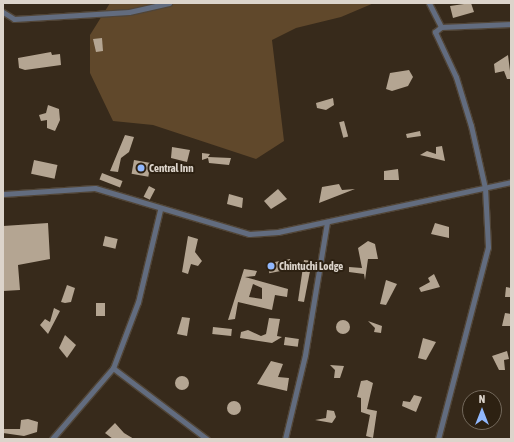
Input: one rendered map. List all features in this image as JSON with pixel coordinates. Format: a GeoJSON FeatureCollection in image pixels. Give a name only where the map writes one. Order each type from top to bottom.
{"type":"FeatureCollection","features":[{"type":"Feature","properties":{"kind":"street"},"geometry":{"type":"LineString","coordinates":[[3,12],[14,19],[129,12],[168,3]]}},
{"type":"Feature","properties":{"kind":"street"},"geometry":{"type":"LineString","coordinates":[[429,3],[441,27]]}},
{"type":"Feature","properties":{"kind":"street"},"geometry":{"type":"LineString","coordinates":[[438,439],[487,254],[485,188],[456,77],[435,32],[441,27],[511,24]]}},
{"type":"Feature","properties":{"kind":"street"},"geometry":{"type":"LineString","coordinates":[[3,194],[95,188],[160,210],[249,234],[327,222],[511,182]]}},
{"type":"Feature","properties":{"kind":"street"},"geometry":{"type":"LineString","coordinates":[[52,439],[113,368],[138,302],[160,210]]}},
{"type":"Feature","properties":{"kind":"street"},"geometry":{"type":"LineString","coordinates":[[285,439],[307,348],[327,222]]}},
{"type":"Feature","properties":{"kind":"street"},"geometry":{"type":"LineString","coordinates":[[113,368],[207,439]]}},
{"type":"Feature","properties":{"kind":"shaded area"},"geometry":{"type":"Polygon","coordinates":[[[110,3],[374,3],[341,17],[296,28],[272,40],[284,141],[256,159],[153,125],[113,121],[90,73],[90,35],[110,3]]]}},
{"type":"Feature","properties":{"kind":"building"},"geometry":{"type":"Polygon","coordinates":[[[471,3],[474,12],[453,18],[450,6],[471,3]]]}},
{"type":"Feature","properties":{"kind":"building"},"geometry":{"type":"Polygon","coordinates":[[[102,38],[103,51],[96,52],[93,39],[102,38]]]}},
{"type":"Feature","properties":{"kind":"building"},"geometry":{"type":"Polygon","coordinates":[[[51,52],[52,55],[60,54],[61,65],[25,70],[19,68],[18,58],[51,52]]]}},
{"type":"Feature","properties":{"kind":"building"},"geometry":{"type":"Polygon","coordinates":[[[508,55],[511,79],[507,79],[504,71],[495,73],[494,64],[508,55]]]}},
{"type":"Feature","properties":{"kind":"building"},"geometry":{"type":"Polygon","coordinates":[[[409,70],[413,77],[408,86],[392,91],[386,89],[390,73],[409,70]]]}},
{"type":"Feature","properties":{"kind":"building"},"geometry":{"type":"Polygon","coordinates":[[[333,98],[334,105],[326,110],[317,108],[316,103],[333,98]]]}},
{"type":"Feature","properties":{"kind":"building"},"geometry":{"type":"Polygon","coordinates":[[[48,105],[59,109],[60,120],[55,131],[47,128],[47,120],[41,121],[39,115],[46,113],[48,105]]]}},
{"type":"Feature","properties":{"kind":"building"},"geometry":{"type":"Polygon","coordinates":[[[344,121],[348,136],[343,138],[339,122],[344,121]]]}},
{"type":"Feature","properties":{"kind":"building"},"geometry":{"type":"Polygon","coordinates":[[[420,131],[421,136],[407,138],[406,134],[420,131]]]}},
{"type":"Feature","properties":{"kind":"building"},"geometry":{"type":"Polygon","coordinates":[[[125,135],[134,137],[129,152],[121,158],[118,172],[110,171],[125,135]]]}},
{"type":"Feature","properties":{"kind":"building"},"geometry":{"type":"Polygon","coordinates":[[[442,146],[445,161],[420,155],[427,151],[436,154],[436,147],[442,146]]]}},
{"type":"Feature","properties":{"kind":"building"},"geometry":{"type":"Polygon","coordinates":[[[172,147],[190,150],[187,162],[171,158],[172,147]]]}},
{"type":"Feature","properties":{"kind":"building"},"geometry":{"type":"Polygon","coordinates":[[[202,153],[210,154],[208,157],[231,158],[229,165],[209,163],[208,158],[202,160],[202,153]]]}},
{"type":"Feature","properties":{"kind":"building"},"geometry":{"type":"Polygon","coordinates":[[[34,160],[57,165],[55,179],[31,174],[34,160]]]}},
{"type":"Feature","properties":{"kind":"building","name":"Central Inn"},"geometry":{"type":"Polygon","coordinates":[[[134,160],[151,163],[148,177],[132,174],[134,160]]]}},
{"type":"Feature","properties":{"kind":"building"},"geometry":{"type":"Polygon","coordinates":[[[398,169],[399,180],[384,180],[384,171],[398,169]]]}},
{"type":"Feature","properties":{"kind":"building"},"geometry":{"type":"Polygon","coordinates":[[[102,173],[123,181],[120,187],[99,180],[102,173]]]}},
{"type":"Feature","properties":{"kind":"building"},"geometry":{"type":"Polygon","coordinates":[[[339,184],[342,190],[355,189],[319,203],[322,187],[339,184]]]}},
{"type":"Feature","properties":{"kind":"building"},"geometry":{"type":"Polygon","coordinates":[[[149,186],[155,189],[150,200],[144,197],[149,186]]]}},
{"type":"Feature","properties":{"kind":"building"},"geometry":{"type":"Polygon","coordinates":[[[278,189],[287,199],[271,209],[264,201],[278,189]]]}},
{"type":"Feature","properties":{"kind":"building"},"geometry":{"type":"Polygon","coordinates":[[[229,194],[243,198],[242,208],[227,204],[229,194]]]}},
{"type":"Feature","properties":{"kind":"building"},"geometry":{"type":"Polygon","coordinates":[[[48,223],[50,259],[18,265],[20,290],[3,291],[3,226],[48,223]]]}},
{"type":"Feature","properties":{"kind":"building"},"geometry":{"type":"Polygon","coordinates":[[[435,223],[449,227],[449,238],[431,234],[435,223]]]}},
{"type":"Feature","properties":{"kind":"building"},"geometry":{"type":"Polygon","coordinates":[[[105,236],[118,239],[115,249],[103,246],[105,236]]]}},
{"type":"Feature","properties":{"kind":"building"},"geometry":{"type":"Polygon","coordinates":[[[188,236],[198,239],[195,252],[202,261],[198,266],[191,264],[188,274],[182,272],[188,236]]]}},
{"type":"Feature","properties":{"kind":"building"},"geometry":{"type":"Polygon","coordinates":[[[368,241],[375,244],[378,259],[368,259],[365,280],[364,274],[349,272],[349,267],[362,268],[358,248],[368,241]]]}},
{"type":"Feature","properties":{"kind":"building"},"geometry":{"type":"Polygon","coordinates":[[[290,259],[292,269],[269,273],[267,263],[290,259]]]}},
{"type":"Feature","properties":{"kind":"building"},"geometry":{"type":"Polygon","coordinates":[[[304,260],[312,261],[304,302],[298,301],[304,260]]]}},
{"type":"Feature","properties":{"kind":"building"},"geometry":{"type":"Polygon","coordinates":[[[244,269],[257,271],[255,276],[245,277],[288,289],[287,297],[275,295],[272,310],[238,302],[235,319],[228,320],[244,269]],[[253,284],[249,297],[262,299],[262,288],[253,284]]]}},
{"type":"Feature","properties":{"kind":"building"},"geometry":{"type":"Polygon","coordinates":[[[434,274],[440,287],[421,292],[419,288],[430,282],[428,278],[434,274]]]}},
{"type":"Feature","properties":{"kind":"building"},"geometry":{"type":"Polygon","coordinates":[[[386,280],[397,284],[386,305],[380,304],[386,280]]]}},
{"type":"Feature","properties":{"kind":"building"},"geometry":{"type":"Polygon","coordinates":[[[67,285],[75,288],[71,302],[65,303],[61,302],[67,285]]]}},
{"type":"Feature","properties":{"kind":"building"},"geometry":{"type":"Polygon","coordinates":[[[506,287],[511,288],[511,297],[505,297],[506,287]]]}},
{"type":"Feature","properties":{"kind":"building"},"geometry":{"type":"Polygon","coordinates":[[[96,303],[105,303],[105,316],[96,316],[96,303]]]}},
{"type":"Feature","properties":{"kind":"building"},"geometry":{"type":"Polygon","coordinates":[[[54,308],[60,311],[48,334],[40,325],[45,319],[50,322],[54,308]]]}},
{"type":"Feature","properties":{"kind":"building"},"geometry":{"type":"Polygon","coordinates":[[[505,313],[511,314],[511,326],[502,326],[505,313]]]}},
{"type":"Feature","properties":{"kind":"building"},"geometry":{"type":"Polygon","coordinates":[[[182,317],[190,318],[187,336],[177,334],[182,317]]]}},
{"type":"Feature","properties":{"kind":"building"},"geometry":{"type":"Polygon","coordinates":[[[269,318],[280,319],[277,336],[282,337],[272,343],[240,338],[241,332],[248,330],[261,336],[266,334],[269,318]]]}},
{"type":"Feature","properties":{"kind":"building"},"geometry":{"type":"Polygon","coordinates":[[[340,320],[346,320],[350,324],[350,330],[346,334],[340,334],[336,330],[336,324],[340,320]]]}},
{"type":"Feature","properties":{"kind":"building"},"geometry":{"type":"Polygon","coordinates":[[[368,321],[382,326],[381,333],[374,332],[375,328],[368,321]]]}},
{"type":"Feature","properties":{"kind":"building"},"geometry":{"type":"Polygon","coordinates":[[[213,327],[232,329],[231,336],[212,334],[213,327]]]}},
{"type":"Feature","properties":{"kind":"building"},"geometry":{"type":"Polygon","coordinates":[[[65,335],[76,345],[67,358],[59,348],[65,335]]]}},
{"type":"Feature","properties":{"kind":"building"},"geometry":{"type":"Polygon","coordinates":[[[285,337],[299,339],[298,347],[284,345],[285,337]]]}},
{"type":"Feature","properties":{"kind":"building"},"geometry":{"type":"Polygon","coordinates":[[[423,338],[436,342],[426,360],[418,358],[423,338]]]}},
{"type":"Feature","properties":{"kind":"building"},"geometry":{"type":"Polygon","coordinates":[[[507,351],[509,359],[504,360],[505,370],[499,370],[492,356],[507,351]]]}},
{"type":"Feature","properties":{"kind":"building"},"geometry":{"type":"Polygon","coordinates":[[[271,361],[283,364],[278,377],[289,378],[287,391],[257,384],[271,361]]]}},
{"type":"Feature","properties":{"kind":"building"},"geometry":{"type":"Polygon","coordinates":[[[330,365],[344,366],[340,378],[334,378],[335,370],[330,365]]]}},
{"type":"Feature","properties":{"kind":"building"},"geometry":{"type":"Polygon","coordinates":[[[182,376],[187,378],[189,383],[187,388],[182,390],[177,388],[175,383],[177,378],[182,376]]]}},
{"type":"Feature","properties":{"kind":"building"},"geometry":{"type":"Polygon","coordinates":[[[367,380],[373,383],[367,409],[377,411],[373,438],[366,436],[370,415],[361,412],[361,398],[357,397],[361,381],[367,380]]]}},
{"type":"Feature","properties":{"kind":"building"},"geometry":{"type":"Polygon","coordinates":[[[414,395],[422,397],[416,412],[402,406],[403,401],[410,402],[414,395]]]}},
{"type":"Feature","properties":{"kind":"building"},"geometry":{"type":"Polygon","coordinates":[[[234,401],[239,403],[241,408],[239,413],[234,415],[229,413],[227,408],[229,403],[234,401]]]}},
{"type":"Feature","properties":{"kind":"building"},"geometry":{"type":"Polygon","coordinates":[[[327,410],[334,411],[336,417],[332,423],[315,420],[326,418],[327,410]]]}},
{"type":"Feature","properties":{"kind":"building"},"geometry":{"type":"Polygon","coordinates":[[[28,419],[38,422],[37,432],[24,436],[3,433],[3,429],[20,429],[21,420],[28,419]]]}},
{"type":"Feature","properties":{"kind":"building"},"geometry":{"type":"Polygon","coordinates":[[[115,423],[124,433],[134,439],[113,439],[105,433],[115,423]]]}},
{"type":"Feature","properties":{"kind":"place","name":"Central Inn"},"geometry":{"type":"Point","coordinates":[141,168]}},
{"type":"Feature","properties":{"kind":"place","name":"Chintuchi Lodge"},"geometry":{"type":"Point","coordinates":[271,266]}}]}
